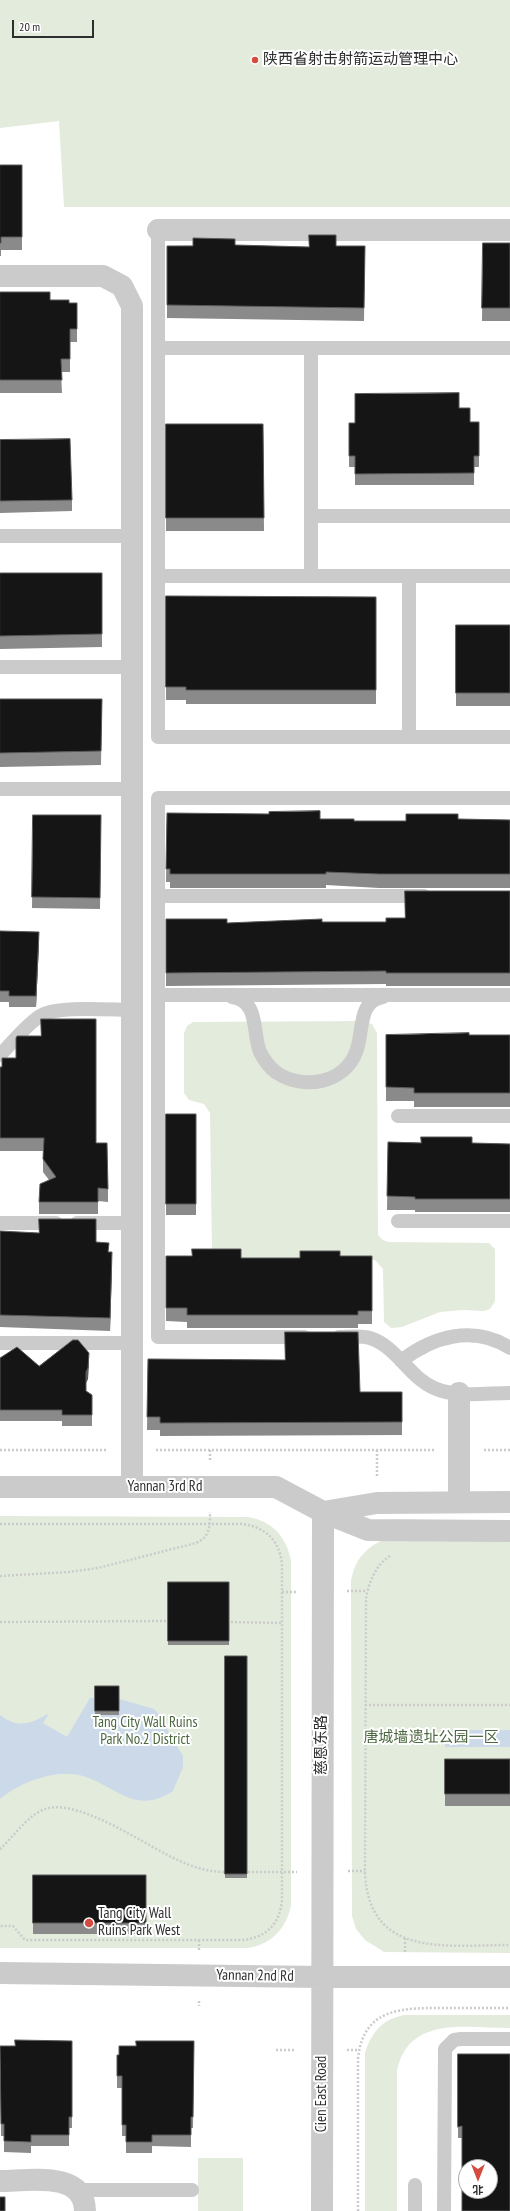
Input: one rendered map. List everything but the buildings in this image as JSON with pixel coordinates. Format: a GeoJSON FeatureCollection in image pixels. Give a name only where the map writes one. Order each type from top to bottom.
{"type":"FeatureCollection","features":[{"type":"Feature","properties":{"kind":"street"},"geometry":{"type":"LineString","coordinates":[[158,230],[510,230]]}},
{"type":"Feature","properties":{"kind":"street"},"geometry":{"type":"LineString","coordinates":[[0,276],[103,276],[117,282],[130,299],[133,313],[132,1487]]}},
{"type":"Feature","properties":{"kind":"street"},"geometry":{"type":"LineString","coordinates":[[459,1393],[459,1502]]}},
{"type":"Feature","properties":{"kind":"street","name":"Yannan 3rd Rd"},"geometry":{"type":"LineString","coordinates":[[0,1487],[276,1487],[324,1512],[368,1530],[510,1531]]}},
{"type":"Feature","properties":{"kind":"street"},"geometry":{"type":"LineString","coordinates":[[324,1512],[377,1503],[510,1502]]}},
{"type":"Feature","properties":{"kind":"street","name":"慈恩东路"},"geometry":{"type":"LineString","coordinates":[[322,1977],[324,1512]]}},
{"type":"Feature","properties":{"kind":"street","name":"Yannan 2nd Rd"},"geometry":{"type":"LineString","coordinates":[[0,1973],[322,1977],[510,1977]]}},
{"type":"Feature","properties":{"kind":"street","name":"Cien East Road"},"geometry":{"type":"LineString","coordinates":[[322,1977],[322,2211]]}},
{"type":"Feature","properties":{"kind":"street"},"geometry":{"type":"LineString","coordinates":[[0,2181],[63,2182],[77,2190],[83,2199],[85,2211]]}},
{"type":"Feature","properties":{"kind":"lane"},"geometry":{"type":"LineString","coordinates":[[158,230],[158,737],[510,737]]}},
{"type":"Feature","properties":{"kind":"lane"},"geometry":{"type":"LineString","coordinates":[[158,348],[510,348]]}},
{"type":"Feature","properties":{"kind":"lane"},"geometry":{"type":"LineString","coordinates":[[311,348],[311,576]]}},
{"type":"Feature","properties":{"kind":"lane"},"geometry":{"type":"LineString","coordinates":[[311,516],[510,516]]}},
{"type":"Feature","properties":{"kind":"lane"},"geometry":{"type":"LineString","coordinates":[[0,536],[133,536]]}},
{"type":"Feature","properties":{"kind":"lane"},"geometry":{"type":"LineString","coordinates":[[158,576],[510,576]]}},
{"type":"Feature","properties":{"kind":"lane"},"geometry":{"type":"LineString","coordinates":[[409,576],[409,737]]}},
{"type":"Feature","properties":{"kind":"lane"},"geometry":{"type":"LineString","coordinates":[[0,668],[133,668]]}},
{"type":"Feature","properties":{"kind":"lane"},"geometry":{"type":"LineString","coordinates":[[0,789],[133,789]]}},
{"type":"Feature","properties":{"kind":"lane"},"geometry":{"type":"LineString","coordinates":[[510,798],[158,798],[158,1337],[368,1337],[401,1361],[425,1383],[447,1392],[510,1393]]}},
{"type":"Feature","properties":{"kind":"lane"},"geometry":{"type":"LineString","coordinates":[[158,896],[438,896]]}},
{"type":"Feature","properties":{"kind":"lane"},"geometry":{"type":"LineString","coordinates":[[158,995],[510,995]]}},
{"type":"Feature","properties":{"kind":"lane"},"geometry":{"type":"LineString","coordinates":[[222,995],[237,998],[247,1004],[254,1016],[260,1052],[271,1068],[287,1079],[308,1084],[328,1080],[345,1069],[356,1053],[363,1016],[368,1004],[377,998],[389,995]]}},
{"type":"Feature","properties":{"kind":"lane"},"geometry":{"type":"LineString","coordinates":[[0,1055],[34,1021],[46,1013],[61,1010],[133,1010]]}},
{"type":"Feature","properties":{"kind":"lane"},"geometry":{"type":"LineString","coordinates":[[398,1116],[510,1116]]}},
{"type":"Feature","properties":{"kind":"lane"},"geometry":{"type":"LineString","coordinates":[[398,1221],[510,1221]]}},
{"type":"Feature","properties":{"kind":"lane"},"geometry":{"type":"LineString","coordinates":[[0,1223],[133,1223]]}},
{"type":"Feature","properties":{"kind":"lane"},"geometry":{"type":"LineString","coordinates":[[401,1361],[418,1348],[439,1339],[461,1336],[483,1337],[510,1348]]}},
{"type":"Feature","properties":{"kind":"lane"},"geometry":{"type":"LineString","coordinates":[[0,1343],[133,1343]]}},
{"type":"Feature","properties":{"kind":"lane"},"geometry":{"type":"LineString","coordinates":[[444,2211],[445,2049],[454,2040],[510,2039]]}},
{"type":"Feature","properties":{"kind":"lane"},"geometry":{"type":"LineString","coordinates":[[415,2185],[415,2211]]}},
{"type":"Feature","properties":{"kind":"lane"},"geometry":{"type":"LineString","coordinates":[[77,2190],[192,2190]]}},
{"type":"Feature","properties":{"kind":"path"},"geometry":{"type":"LineString","coordinates":[[0,1450],[510,1450]]}},
{"type":"Feature","properties":{"kind":"path"},"geometry":{"type":"LineString","coordinates":[[0,1576],[81,1571],[144,1557],[202,1540],[209,1531],[210,1524],[210,1450]]}},
{"type":"Feature","properties":{"kind":"path"},"geometry":{"type":"LineString","coordinates":[[0,1524],[250,1525],[265,1531],[276,1542],[282,1556],[282,1900],[279,1916],[276,1922],[265,1933],[250,1939],[25,1940],[13,1926],[0,1926]]}},
{"type":"Feature","properties":{"kind":"path"},"geometry":{"type":"LineString","coordinates":[[394,1555],[386,1559],[371,1580],[367,1591],[365,1871],[366,1889],[370,1905],[385,1927],[397,1935],[426,1944],[510,1945]]}},
{"type":"Feature","properties":{"kind":"path"},"geometry":{"type":"LineString","coordinates":[[0,1622],[174,1621]]}},
{"type":"Feature","properties":{"kind":"path"},"geometry":{"type":"LineString","coordinates":[[220,1622],[282,1623]]}},
{"type":"Feature","properties":{"kind":"path"},"geometry":{"type":"LineString","coordinates":[[365,1705],[510,1705]]}},
{"type":"Feature","properties":{"kind":"path"},"geometry":{"type":"LineString","coordinates":[[0,1849],[36,1814],[46,1809],[60,1807],[76,1810],[107,1823],[188,1865],[212,1872],[229,1872]]}},
{"type":"Feature","properties":{"kind":"path"},"geometry":{"type":"LineString","coordinates":[[236,1872],[365,1871]]}},
{"type":"Feature","properties":{"kind":"path"},"geometry":{"type":"LineString","coordinates":[[358,2211],[358,2059],[362,2039],[367,2030],[381,2017],[400,2009],[510,2008]]}},
{"type":"Feature","properties":{"kind":"green space","name":"陕西省射击射箭运动管理中心"},"geometry":{"type":"Polygon","coordinates":[[[0,0],[510,0],[510,207],[64,207],[59,121],[0,128],[0,0]]]}},
{"type":"Feature","properties":{"kind":"green space"},"geometry":{"type":"Polygon","coordinates":[[[362,1021],[372,1024],[377,1033],[378,1235],[383,1240],[388,1242],[489,1243],[495,1249],[495,1301],[490,1309],[484,1311],[463,1310],[440,1312],[402,1327],[391,1328],[384,1322],[383,1269],[375,1260],[222,1259],[212,1252],[210,1113],[204,1104],[189,1100],[184,1093],[184,1033],[187,1026],[193,1022],[362,1021]]]}},
{"type":"Feature","properties":{"kind":"green space","name":"Tang City Wall Ruins Park No.2 District"},"geometry":{"type":"Polygon","coordinates":[[[0,1516],[248,1517],[257,1519],[271,1526],[282,1537],[289,1551],[291,1560],[291,1905],[282,1928],[270,1939],[256,1946],[247,1948],[0,1948],[0,1516]]]}},
{"type":"Feature","properties":{"kind":"green space","name":"唐城墙遗址公园一区"},"geometry":{"type":"Polygon","coordinates":[[[510,1539],[510,1953],[384,1952],[365,1940],[356,1929],[352,1916],[351,1581],[355,1567],[361,1556],[366,1551],[376,1543],[383,1540],[510,1539]]]}},
{"type":"Feature","properties":{"kind":"green space"},"geometry":{"type":"Polygon","coordinates":[[[405,2015],[510,2015],[510,2028],[442,2028],[426,2033],[413,2041],[403,2053],[397,2071],[397,2211],[365,2211],[365,2053],[374,2033],[384,2023],[390,2019],[405,2015]]]}},
{"type":"Feature","properties":{"kind":"green space"},"geometry":{"type":"Polygon","coordinates":[[[198,2158],[243,2158],[243,2211],[198,2211],[198,2158]]]}},
{"type":"Feature","properties":{"kind":"water"},"geometry":{"type":"Polygon","coordinates":[[[90,1698],[95,1698],[95,1715],[119,1715],[119,1699],[154,1709],[164,1720],[169,1734],[183,1756],[183,1767],[173,1791],[159,1798],[147,1801],[136,1800],[126,1797],[83,1776],[62,1774],[51,1775],[28,1782],[0,1799],[0,1715],[13,1722],[25,1723],[37,1720],[49,1713],[43,1723],[67,1737],[90,1698]]]}},
{"type":"Feature","properties":{"kind":"water"},"geometry":{"type":"Polygon","coordinates":[[[445,1730],[510,1730],[510,1747],[445,1747],[445,1730]]]}},
{"type":"Feature","properties":{"kind":"place","name":"陕西省射击射箭运动管理中心"},"geometry":{"type":"Point","coordinates":[255,60]}},
{"type":"Feature","properties":{"kind":"place","name":"Tang City Wall Ruins Park West"},"geometry":{"type":"Point","coordinates":[89,1923]}}]}
